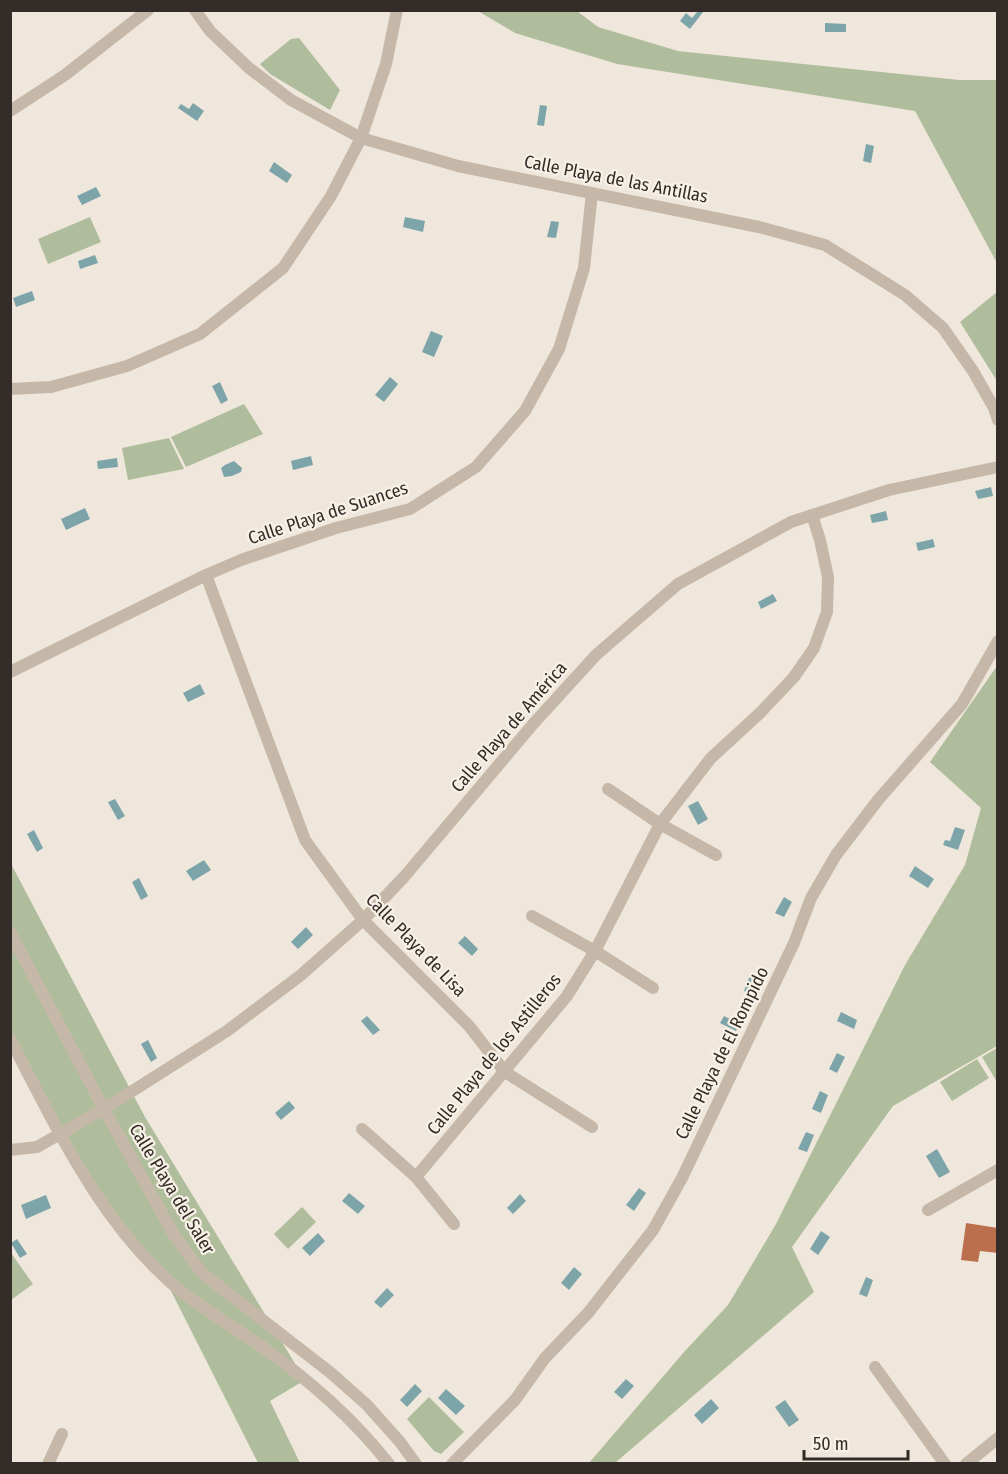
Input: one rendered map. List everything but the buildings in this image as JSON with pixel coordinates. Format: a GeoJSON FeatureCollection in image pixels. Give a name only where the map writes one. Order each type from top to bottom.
{"type":"FeatureCollection","features":[{"type":"Feature","properties":{"kind":"street"},"geometry":{"type":"LineString","coordinates":[[10,111],[65,75],[148,10]]}},
{"type":"Feature","properties":{"kind":"street","name":"Calle Playa de las Antillas"},"geometry":{"type":"LineString","coordinates":[[195,10],[210,31],[258,75],[291,100],[361,138],[458,166],[759,226],[825,245],[905,295],[943,328],[973,371],[994,408],[998,420]]}},
{"type":"Feature","properties":{"kind":"street"},"geometry":{"type":"LineString","coordinates":[[10,389],[51,387],[127,366],[200,334],[283,268],[331,196],[361,138],[386,64],[397,10]]}},
{"type":"Feature","properties":{"kind":"street","name":"Calle Playa de Suances"},"geometry":{"type":"LineString","coordinates":[[10,672],[241,560],[336,528],[410,509],[476,467],[525,411],[559,349],[584,268],[592,193]]}},
{"type":"Feature","properties":{"kind":"street","name":"Calle Playa de América"},"geometry":{"type":"LineString","coordinates":[[10,1150],[37,1147],[104,1109],[227,1031],[301,975],[363,920],[404,877],[534,723],[596,656],[678,584],[791,522],[889,490],[998,467]]}},
{"type":"Feature","properties":{"kind":"street","name":"Calle Playa de los Astilleros"},"geometry":{"type":"LineString","coordinates":[[416,1177],[567,996],[595,951],[660,824],[711,758],[794,677],[814,648],[827,612],[828,577],[812,515]]}},
{"type":"Feature","properties":{"kind":"street","name":"Calle Playa de Lisa"},"geometry":{"type":"LineString","coordinates":[[206,575],[305,840],[363,920],[469,1026],[505,1072],[592,1127]]}},
{"type":"Feature","properties":{"kind":"street","name":"Calle Playa de El Rompido"},"geometry":{"type":"LineString","coordinates":[[452,1464],[515,1400],[545,1358],[588,1313],[653,1230],[687,1168],[795,943],[811,898],[836,855],[878,800],[962,704],[998,640]]}},
{"type":"Feature","properties":{"kind":"street"},"geometry":{"type":"LineString","coordinates":[[608,789],[660,824],[716,855]]}},
{"type":"Feature","properties":{"kind":"street"},"geometry":{"type":"LineString","coordinates":[[532,916],[595,951],[653,988]]}},
{"type":"Feature","properties":{"kind":"street","name":"Calle Playa del Saler"},"geometry":{"type":"LineString","coordinates":[[10,932],[174,1235],[202,1273],[331,1373],[367,1405],[416,1464]]}},
{"type":"Feature","properties":{"kind":"street"},"geometry":{"type":"LineString","coordinates":[[10,1039],[60,1133],[110,1215],[139,1250],[182,1292],[315,1387],[350,1420],[389,1464]]}},
{"type":"Feature","properties":{"kind":"street"},"geometry":{"type":"LineString","coordinates":[[362,1129],[416,1177],[454,1224]]}},
{"type":"Feature","properties":{"kind":"street"},"geometry":{"type":"LineString","coordinates":[[928,1210],[998,1170]]}},
{"type":"Feature","properties":{"kind":"street"},"geometry":{"type":"LineString","coordinates":[[875,1368],[945,1464]]}},
{"type":"Feature","properties":{"kind":"street"},"geometry":{"type":"LineString","coordinates":[[48,1464],[62,1434]]}},
{"type":"Feature","properties":{"kind":"street"},"geometry":{"type":"LineString","coordinates":[[966,1464],[998,1438]]}},
{"type":"Feature","properties":{"kind":"green space"},"geometry":{"type":"Polygon","coordinates":[[[478,11],[577,11],[598,27],[678,51],[959,80],[996,80],[997,263],[915,111],[617,64],[515,33],[478,11]]]}},
{"type":"Feature","properties":{"kind":"green space"},"geometry":{"type":"Polygon","coordinates":[[[299,38],[340,90],[330,110],[270,74],[260,64],[291,39],[299,38]]]}},
{"type":"Feature","properties":{"kind":"green space"},"geometry":{"type":"Polygon","coordinates":[[[90,217],[101,242],[48,264],[38,239],[90,217]]]}},
{"type":"Feature","properties":{"kind":"green space"},"geometry":{"type":"Polygon","coordinates":[[[997,292],[997,381],[960,322],[997,292]]]}},
{"type":"Feature","properties":{"kind":"green space"},"geometry":{"type":"Polygon","coordinates":[[[244,404],[263,434],[186,467],[171,437],[244,404]]]}},
{"type":"Feature","properties":{"kind":"green space"},"geometry":{"type":"Polygon","coordinates":[[[169,438],[184,469],[128,480],[122,448],[169,438]]]}},
{"type":"Feature","properties":{"kind":"green space"},"geometry":{"type":"Polygon","coordinates":[[[997,666],[997,1046],[893,1106],[792,1247],[814,1292],[615,1463],[589,1463],[684,1352],[728,1305],[776,1224],[905,965],[965,865],[981,808],[930,762],[997,666]]]}},
{"type":"Feature","properties":{"kind":"green space"},"geometry":{"type":"Polygon","coordinates":[[[10,862],[145,1117],[305,1380],[270,1401],[300,1463],[258,1463],[168,1285],[118,1226],[11,1043],[10,862]]]}},
{"type":"Feature","properties":{"kind":"green space"},"geometry":{"type":"Polygon","coordinates":[[[997,1048],[997,1082],[982,1057],[997,1048]]]}},
{"type":"Feature","properties":{"kind":"green space"},"geometry":{"type":"Polygon","coordinates":[[[977,1059],[989,1078],[952,1101],[940,1082],[977,1059]]]}},
{"type":"Feature","properties":{"kind":"green space"},"geometry":{"type":"Polygon","coordinates":[[[302,1207],[316,1222],[288,1249],[274,1234],[302,1207]]]}},
{"type":"Feature","properties":{"kind":"green space"},"geometry":{"type":"Polygon","coordinates":[[[11,1253],[33,1284],[10,1300],[11,1253]]]}},
{"type":"Feature","properties":{"kind":"green space"},"geometry":{"type":"Polygon","coordinates":[[[429,1397],[464,1432],[441,1454],[434,1451],[407,1419],[429,1397]]]}},
{"type":"Feature","properties":{"kind":"water"},"geometry":{"type":"Polygon","coordinates":[[[698,11],[703,12],[690,29],[680,21],[686,13],[692,18],[698,11]]]}},
{"type":"Feature","properties":{"kind":"water"},"geometry":{"type":"Polygon","coordinates":[[[825,23],[846,24],[846,32],[825,32],[825,23]]]}},
{"type":"Feature","properties":{"kind":"water"},"geometry":{"type":"Polygon","coordinates":[[[193,103],[204,111],[197,121],[178,108],[181,104],[189,109],[193,103]]]}},
{"type":"Feature","properties":{"kind":"water"},"geometry":{"type":"Polygon","coordinates":[[[540,105],[547,106],[544,126],[537,125],[540,105]]]}},
{"type":"Feature","properties":{"kind":"water"},"geometry":{"type":"Polygon","coordinates":[[[866,144],[874,146],[871,163],[863,161],[866,144]]]}},
{"type":"Feature","properties":{"kind":"water"},"geometry":{"type":"Polygon","coordinates":[[[274,162],[292,175],[287,183],[269,171],[274,162]]]}},
{"type":"Feature","properties":{"kind":"water"},"geometry":{"type":"Polygon","coordinates":[[[96,187],[101,196],[82,205],[77,196],[96,187]]]}},
{"type":"Feature","properties":{"kind":"water"},"geometry":{"type":"Polygon","coordinates":[[[405,217],[425,221],[423,232],[403,227],[405,217]]]}},
{"type":"Feature","properties":{"kind":"water"},"geometry":{"type":"Polygon","coordinates":[[[551,221],[559,222],[556,238],[547,237],[551,221]]]}},
{"type":"Feature","properties":{"kind":"water"},"geometry":{"type":"Polygon","coordinates":[[[95,255],[98,263],[80,269],[78,261],[95,255]]]}},
{"type":"Feature","properties":{"kind":"water"},"geometry":{"type":"Polygon","coordinates":[[[32,291],[35,300],[16,307],[13,298],[32,291]]]}},
{"type":"Feature","properties":{"kind":"water"},"geometry":{"type":"Polygon","coordinates":[[[431,331],[443,336],[434,357],[422,352],[431,331]]]}},
{"type":"Feature","properties":{"kind":"water"},"geometry":{"type":"Polygon","coordinates":[[[390,377],[398,384],[384,402],[375,395],[390,377]]]}},
{"type":"Feature","properties":{"kind":"water"},"geometry":{"type":"Polygon","coordinates":[[[220,382],[228,400],[221,404],[212,386],[220,382]]]}},
{"type":"Feature","properties":{"kind":"water"},"geometry":{"type":"Polygon","coordinates":[[[311,456],[313,465],[293,470],[291,461],[311,456]]]}},
{"type":"Feature","properties":{"kind":"water"},"geometry":{"type":"Polygon","coordinates":[[[117,458],[118,467],[98,469],[97,461],[117,458]]]}},
{"type":"Feature","properties":{"kind":"water"},"geometry":{"type":"Polygon","coordinates":[[[234,461],[242,468],[241,472],[224,477],[221,468],[234,461]]]}},
{"type":"Feature","properties":{"kind":"water"},"geometry":{"type":"Polygon","coordinates":[[[991,487],[993,496],[978,499],[975,491],[991,487]]]}},
{"type":"Feature","properties":{"kind":"water"},"geometry":{"type":"Polygon","coordinates":[[[85,508],[90,519],[66,530],[61,519],[85,508]]]}},
{"type":"Feature","properties":{"kind":"water"},"geometry":{"type":"Polygon","coordinates":[[[886,511],[888,520],[872,523],[870,515],[886,511]]]}},
{"type":"Feature","properties":{"kind":"water"},"geometry":{"type":"Polygon","coordinates":[[[933,539],[935,547],[918,551],[916,543],[933,539]]]}},
{"type":"Feature","properties":{"kind":"water"},"geometry":{"type":"Polygon","coordinates":[[[773,594],[777,601],[761,609],[758,602],[773,594]]]}},
{"type":"Feature","properties":{"kind":"water"},"geometry":{"type":"Polygon","coordinates":[[[200,684],[205,694],[188,702],[183,693],[200,684]]]}},
{"type":"Feature","properties":{"kind":"water"},"geometry":{"type":"Polygon","coordinates":[[[115,799],[125,816],[118,820],[108,802],[115,799]]]}},
{"type":"Feature","properties":{"kind":"water"},"geometry":{"type":"Polygon","coordinates":[[[698,801],[708,819],[698,825],[688,806],[698,801]]]}},
{"type":"Feature","properties":{"kind":"water"},"geometry":{"type":"Polygon","coordinates":[[[955,827],[965,830],[958,850],[943,845],[945,840],[950,841],[955,827]]]}},
{"type":"Feature","properties":{"kind":"water"},"geometry":{"type":"Polygon","coordinates":[[[34,830],[43,848],[37,852],[27,834],[34,830]]]}},
{"type":"Feature","properties":{"kind":"water"},"geometry":{"type":"Polygon","coordinates":[[[204,860],[211,870],[193,881],[186,871],[204,860]]]}},
{"type":"Feature","properties":{"kind":"water"},"geometry":{"type":"Polygon","coordinates":[[[915,866],[934,879],[928,888],[909,876],[915,866]]]}},
{"type":"Feature","properties":{"kind":"water"},"geometry":{"type":"Polygon","coordinates":[[[139,878],[148,896],[141,900],[132,882],[139,878]]]}},
{"type":"Feature","properties":{"kind":"water"},"geometry":{"type":"Polygon","coordinates":[[[784,897],[792,902],[784,917],[775,913],[784,897]]]}},
{"type":"Feature","properties":{"kind":"water"},"geometry":{"type":"Polygon","coordinates":[[[306,927],[313,935],[298,949],[291,942],[306,927]]]}},
{"type":"Feature","properties":{"kind":"water"},"geometry":{"type":"Polygon","coordinates":[[[465,936],[478,949],[472,956],[458,943],[465,936]]]}},
{"type":"Feature","properties":{"kind":"water"},"geometry":{"type":"Polygon","coordinates":[[[751,973],[758,975],[751,994],[744,991],[751,973]]]}},
{"type":"Feature","properties":{"kind":"water"},"geometry":{"type":"Polygon","coordinates":[[[841,1012],[857,1020],[854,1029],[837,1021],[841,1012]]]}},
{"type":"Feature","properties":{"kind":"water"},"geometry":{"type":"Polygon","coordinates":[[[367,1016],[380,1030],[373,1035],[361,1021],[367,1016]]]}},
{"type":"Feature","properties":{"kind":"water"},"geometry":{"type":"Polygon","coordinates":[[[724,1016],[740,1024],[736,1031],[720,1023],[724,1016]]]}},
{"type":"Feature","properties":{"kind":"water"},"geometry":{"type":"Polygon","coordinates":[[[148,1040],[157,1058],[151,1062],[141,1044],[148,1040]]]}},
{"type":"Feature","properties":{"kind":"water"},"geometry":{"type":"Polygon","coordinates":[[[837,1053],[845,1057],[837,1073],[829,1069],[837,1053]]]}},
{"type":"Feature","properties":{"kind":"water"},"geometry":{"type":"Polygon","coordinates":[[[820,1091],[828,1095],[821,1113],[812,1109],[820,1091]]]}},
{"type":"Feature","properties":{"kind":"water"},"geometry":{"type":"Polygon","coordinates":[[[289,1101],[295,1108],[281,1120],[275,1113],[289,1101]]]}},
{"type":"Feature","properties":{"kind":"water"},"geometry":{"type":"Polygon","coordinates":[[[806,1132],[814,1135],[807,1152],[798,1149],[806,1132]]]}},
{"type":"Feature","properties":{"kind":"water"},"geometry":{"type":"Polygon","coordinates":[[[937,1149],[950,1172],[939,1178],[926,1156],[937,1149]]]}},
{"type":"Feature","properties":{"kind":"water"},"geometry":{"type":"Polygon","coordinates":[[[639,1188],[646,1193],[634,1211],[626,1205],[639,1188]]]}},
{"type":"Feature","properties":{"kind":"water"},"geometry":{"type":"Polygon","coordinates":[[[349,1193],[365,1206],[358,1214],[342,1201],[349,1193]]]}},
{"type":"Feature","properties":{"kind":"water"},"geometry":{"type":"Polygon","coordinates":[[[520,1194],[526,1201],[513,1214],[507,1208],[520,1194]]]}},
{"type":"Feature","properties":{"kind":"water"},"geometry":{"type":"Polygon","coordinates":[[[46,1195],[51,1208],[26,1219],[21,1205],[46,1195]]]}},
{"type":"Feature","properties":{"kind":"water"},"geometry":{"type":"Polygon","coordinates":[[[821,1231],[830,1237],[818,1255],[810,1249],[821,1231]]]}},
{"type":"Feature","properties":{"kind":"water"},"geometry":{"type":"Polygon","coordinates":[[[318,1233],[325,1241],[310,1256],[302,1248],[318,1233]]]}},
{"type":"Feature","properties":{"kind":"water"},"geometry":{"type":"Polygon","coordinates":[[[17,1239],[27,1254],[20,1258],[11,1243],[17,1239]]]}},
{"type":"Feature","properties":{"kind":"water"},"geometry":{"type":"Polygon","coordinates":[[[574,1267],[582,1274],[569,1290],[561,1283],[574,1267]]]}},
{"type":"Feature","properties":{"kind":"water"},"geometry":{"type":"Polygon","coordinates":[[[866,1277],[873,1280],[867,1297],[859,1294],[866,1277]]]}},
{"type":"Feature","properties":{"kind":"water"},"geometry":{"type":"Polygon","coordinates":[[[387,1288],[394,1295],[381,1308],[374,1302],[387,1288]]]}},
{"type":"Feature","properties":{"kind":"water"},"geometry":{"type":"Polygon","coordinates":[[[626,1379],[634,1386],[622,1399],[614,1392],[626,1379]]]}},
{"type":"Feature","properties":{"kind":"water"},"geometry":{"type":"Polygon","coordinates":[[[415,1384],[422,1391],[407,1407],[400,1400],[415,1384]]]}},
{"type":"Feature","properties":{"kind":"water"},"geometry":{"type":"Polygon","coordinates":[[[446,1389],[465,1406],[456,1415],[438,1398],[446,1389]]]}},
{"type":"Feature","properties":{"kind":"water"},"geometry":{"type":"Polygon","coordinates":[[[711,1399],[719,1408],[702,1424],[694,1415],[711,1399]]]}},
{"type":"Feature","properties":{"kind":"water"},"geometry":{"type":"Polygon","coordinates":[[[785,1400],[799,1420],[789,1427],[775,1407],[785,1400]]]}}]}
